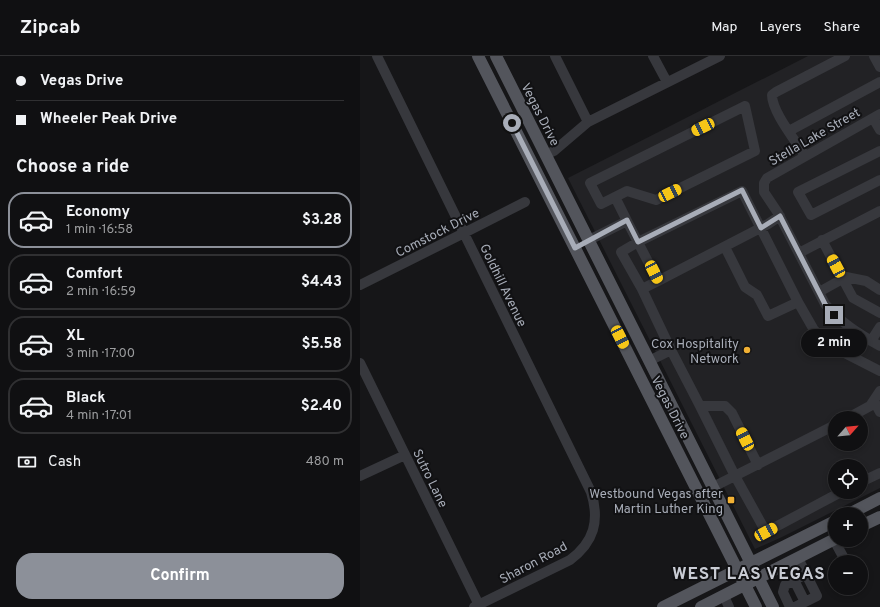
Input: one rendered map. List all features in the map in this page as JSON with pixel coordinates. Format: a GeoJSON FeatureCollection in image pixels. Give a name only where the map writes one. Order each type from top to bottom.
{"type":"FeatureCollection","features":[{"type":"Feature","properties":{"kind":"main road","name":"Vegas Drive"},"geometry":{"type":"LineString","coordinates":[[478,56],[755,607]]}},
{"type":"Feature","properties":{"kind":"main road","name":"Vegas Drive"},"geometry":{"type":"LineString","coordinates":[[496,56],[774,607]]}},
{"type":"Feature","properties":{"kind":"main road"},"geometry":{"type":"LineString","coordinates":[[575,248],[589,240]]}},
{"type":"Feature","properties":{"kind":"main road"},"geometry":{"type":"LineString","coordinates":[[863,507],[880,498]]}},
{"type":"Feature","properties":{"kind":"main road"},"geometry":{"type":"LineString","coordinates":[[868,523],[880,517]]}},
{"type":"Feature","properties":{"kind":"main road"},"geometry":{"type":"LineString","coordinates":[[663,607],[741,577],[828,525]]}},
{"type":"Feature","properties":{"kind":"main road"},"geometry":{"type":"LineString","coordinates":[[704,606],[726,604],[741,577],[755,570],[798,558],[828,543]]}},
{"type":"Feature","properties":{"kind":"street","name":"Goldhill Avenue"},"geometry":{"type":"LineString","coordinates":[[377,56],[591,492],[595,506],[594,528]]}},
{"type":"Feature","properties":{"kind":"street"},"geometry":{"type":"LineString","coordinates":[[555,56],[588,122]]}},
{"type":"Feature","properties":{"kind":"street"},"geometry":{"type":"LineString","coordinates":[[653,56],[666,82]]}},
{"type":"Feature","properties":{"kind":"street"},"geometry":{"type":"LineString","coordinates":[[545,155],[554,152],[588,122],[720,56]]}},
{"type":"Feature","properties":{"kind":"street"},"geometry":{"type":"LineString","coordinates":[[805,156],[778,114],[772,100],[772,95],[845,56]]}},
{"type":"Feature","properties":{"kind":"street"},"geometry":{"type":"LineString","coordinates":[[874,56],[880,68]]}},
{"type":"Feature","properties":{"kind":"street"},"geometry":{"type":"LineString","coordinates":[[789,130],[880,82]]}},
{"type":"Feature","properties":{"kind":"street"},"geometry":{"type":"LineString","coordinates":[[745,106],[755,151],[656,200],[627,190],[615,197],[601,204],[590,183],[745,106]]}},
{"type":"Feature","properties":{"kind":"street"},"geometry":{"type":"LineString","coordinates":[[876,116],[880,130]]}},
{"type":"Feature","properties":{"kind":"street","name":"Stella Lake Street"},"geometry":{"type":"LineString","coordinates":[[780,216],[764,192],[764,184],[767,178],[876,116]]}},
{"type":"Feature","properties":{"kind":"street"},"geometry":{"type":"LineString","coordinates":[[880,151],[798,192],[810,215],[880,180]]}},
{"type":"Feature","properties":{"kind":"street"},"geometry":{"type":"LineString","coordinates":[[828,499],[766,532],[735,476],[642,289],[621,252],[742,190],[798,302],[814,330],[833,347],[880,371]]}},
{"type":"Feature","properties":{"kind":"street"},"geometry":{"type":"LineString","coordinates":[[615,197],[658,281]]}},
{"type":"Feature","properties":{"kind":"street","name":"Comstock Drive"},"geometry":{"type":"LineString","coordinates":[[360,285],[525,202]]}},
{"type":"Feature","properties":{"kind":"street"},"geometry":{"type":"LineString","coordinates":[[799,253],[880,211]]}},
{"type":"Feature","properties":{"kind":"street"},"geometry":{"type":"LineString","coordinates":[[642,289],[761,228],[780,216],[825,304],[834,315],[851,329],[880,346]]}},
{"type":"Feature","properties":{"kind":"street"},"geometry":{"type":"LineString","coordinates":[[589,240],[627,220]]}},
{"type":"Feature","properties":{"kind":"street"},"geometry":{"type":"LineString","coordinates":[[822,240],[853,298],[880,313]]}},
{"type":"Feature","properties":{"kind":"street"},"geometry":{"type":"LineString","coordinates":[[725,247],[745,287],[757,295],[768,316],[798,302]]}},
{"type":"Feature","properties":{"kind":"street"},"geometry":{"type":"LineString","coordinates":[[819,292],[846,277],[866,281],[880,290]]}},
{"type":"Feature","properties":{"kind":"street"},"geometry":{"type":"LineString","coordinates":[[871,340],[880,327]]}},
{"type":"Feature","properties":{"kind":"street"},"geometry":{"type":"LineString","coordinates":[[649,361],[671,350]]}},
{"type":"Feature","properties":{"kind":"street","name":"Sutro Lane"},"geometry":{"type":"LineString","coordinates":[[360,363],[477,606]]}},
{"type":"Feature","properties":{"kind":"street"},"geometry":{"type":"LineString","coordinates":[[861,411],[870,406],[880,391]]}},
{"type":"Feature","properties":{"kind":"street"},"geometry":{"type":"LineString","coordinates":[[874,401],[880,412]]}},
{"type":"Feature","properties":{"kind":"street"},"geometry":{"type":"LineString","coordinates":[[700,406],[725,406],[732,413],[758,465]]}},
{"type":"Feature","properties":{"kind":"street"},"geometry":{"type":"LineString","coordinates":[[713,487],[828,429]]}},
{"type":"Feature","properties":{"kind":"street"},"geometry":{"type":"LineString","coordinates":[[360,476],[405,455]]}},
{"type":"Feature","properties":{"kind":"street"},"geometry":{"type":"LineString","coordinates":[[868,479],[880,473]]}},
{"type":"Feature","properties":{"kind":"street","name":"Sharon Road"},"geometry":{"type":"LineString","coordinates":[[477,606],[570,560],[584,547],[594,528]]}},
{"type":"Feature","properties":{"kind":"street"},"geometry":{"type":"LineString","coordinates":[[797,606],[817,596],[798,558]]}},
{"type":"Feature","properties":{"kind":"street"},"geometry":{"type":"LineString","coordinates":[[797,606],[783,592],[785,585],[806,574]]}},
{"type":"Feature","properties":{"kind":"street"},"geometry":{"type":"LineString","coordinates":[[794,580],[797,606]]}},
{"type":"Feature","properties":{"kind":"shaded area"},"geometry":{"type":"Polygon","coordinates":[[[808,56],[880,56],[880,488],[868,494],[868,459],[828,459],[828,499],[858,499],[842,507],[828,507],[828,514],[755,549],[568,178],[808,56]]]}},
{"type":"Feature","properties":{"kind":"place","name":"Cox Hospitality Network"},"geometry":{"type":"Point","coordinates":[747,350]}},
{"type":"Feature","properties":{"kind":"place","name":"Westbound Vegas after Martin Luther King"},"geometry":{"type":"Point","coordinates":[731,500]}},
{"type":"Feature","properties":{"kind":"district","name":"WEST LAS VEGAS"},"geometry":{"type":"Point","coordinates":[749,573]}},
{"type":"Feature","properties":{"kind":"route"},"geometry":{"type":"LineString","coordinates":[[512,123],[575,248],[627,220],[638,242],[742,190],[761,228],[780,216],[825,304],[834,315]]}}]}
